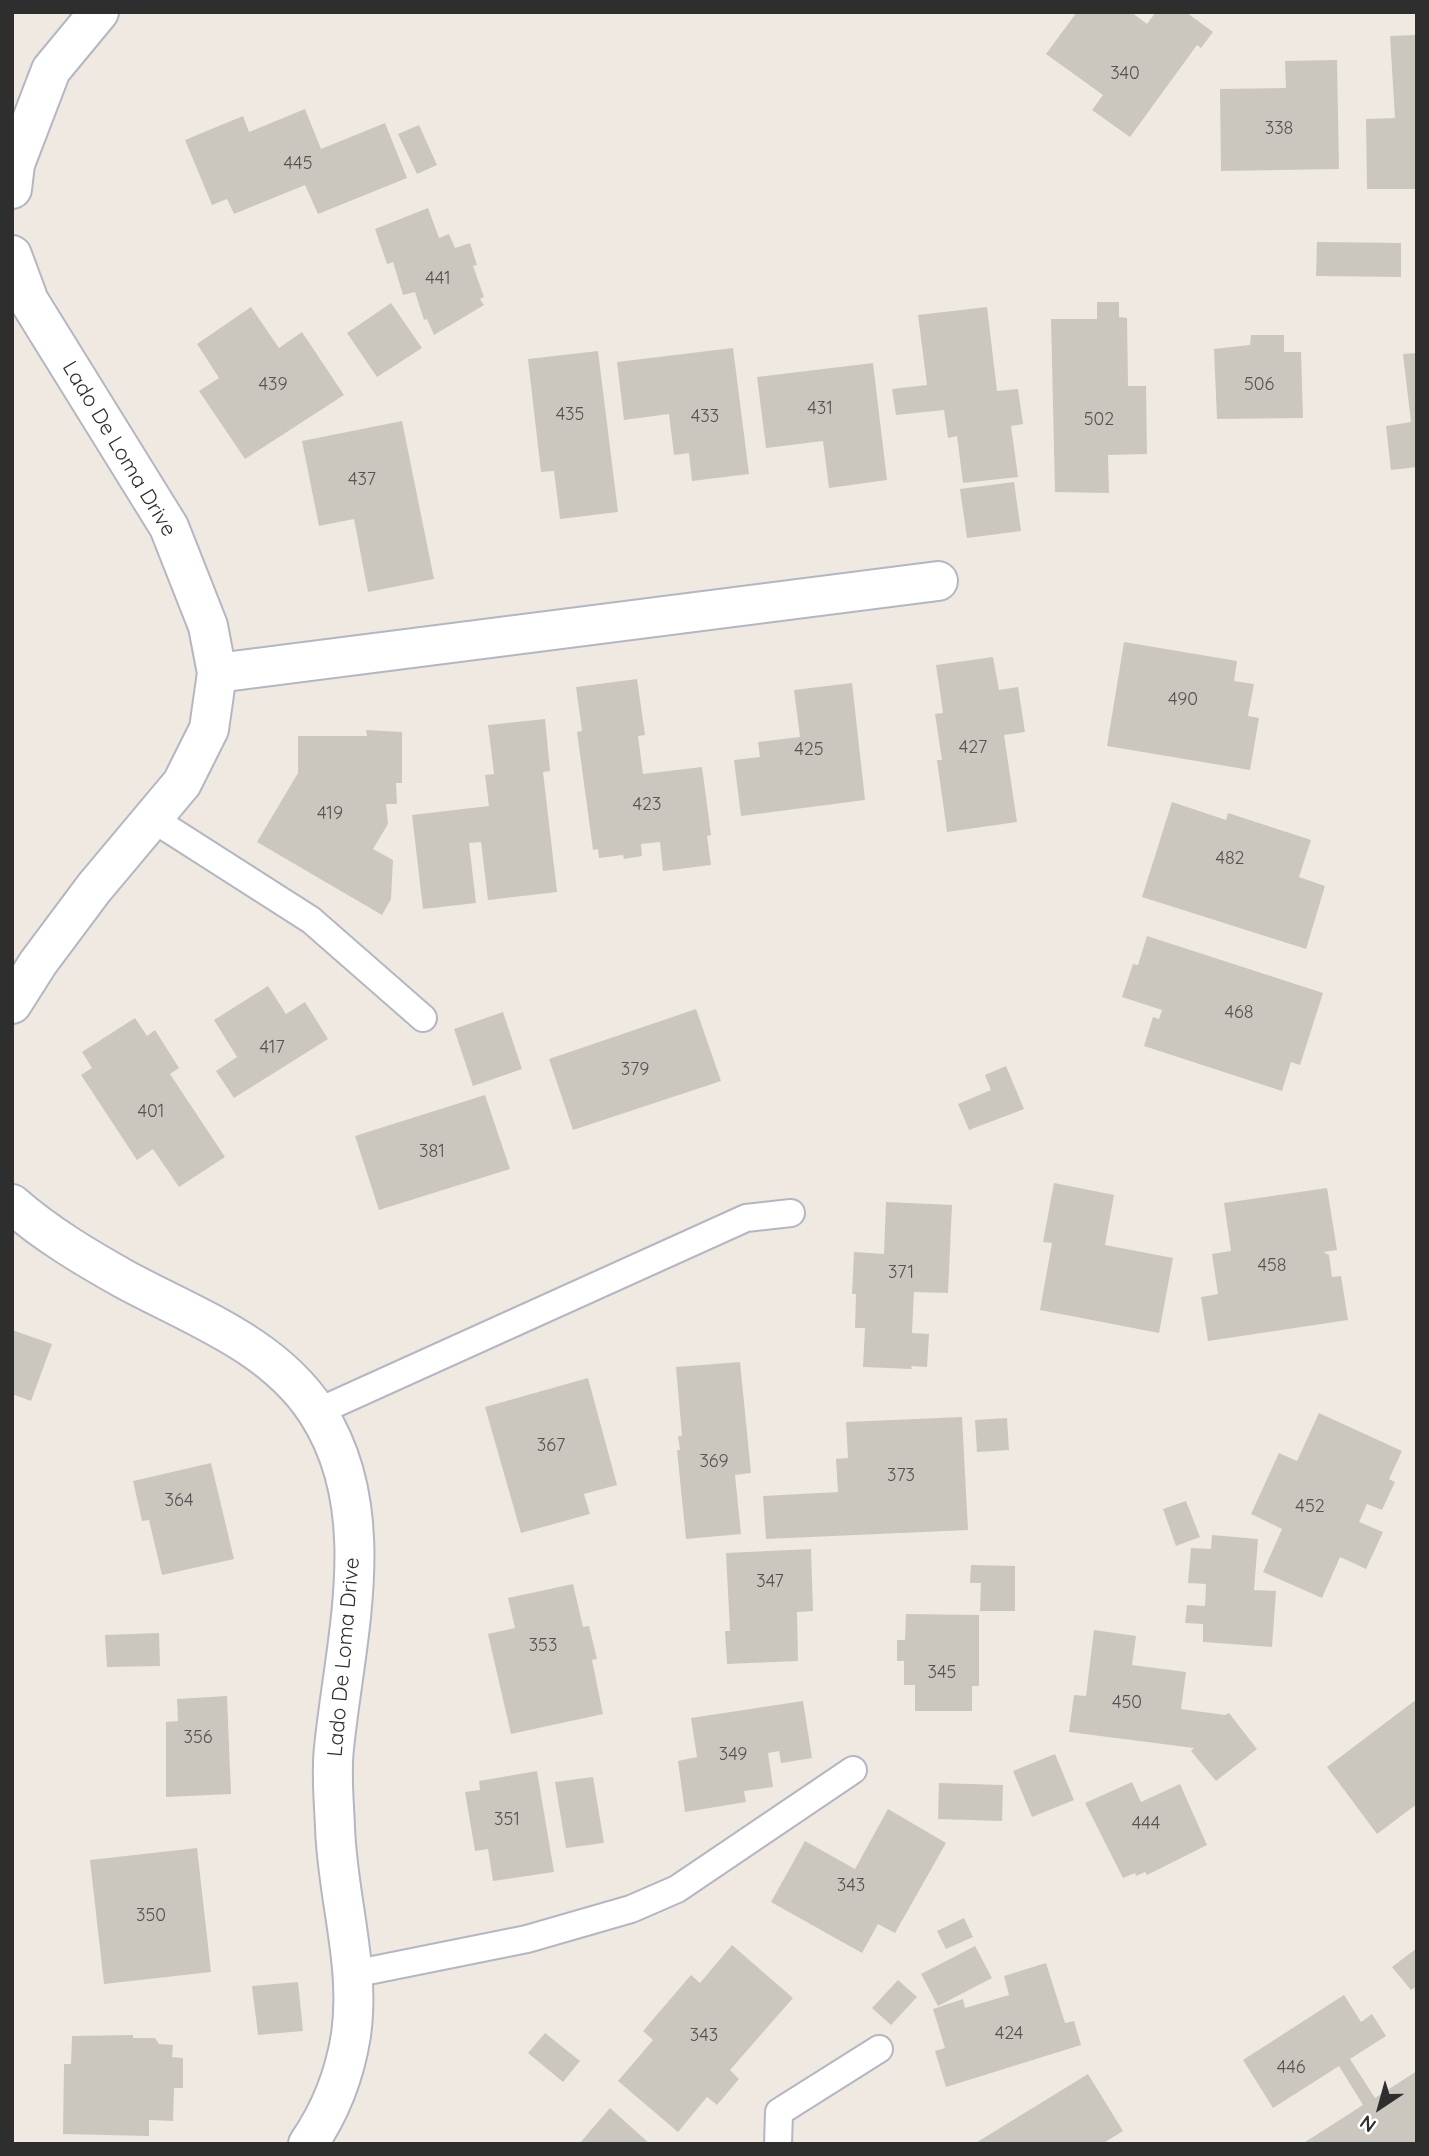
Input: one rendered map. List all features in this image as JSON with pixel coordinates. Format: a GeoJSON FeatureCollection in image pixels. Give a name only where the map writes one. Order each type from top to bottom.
{"type":"FeatureCollection","features":[{"type":"Feature","properties":{"kind":"street"},"geometry":{"type":"LineString","coordinates":[[12,189],[18,141],[51,70],[99,12]]}},
{"type":"Feature","properties":{"kind":"street","name":"Lado De Loma Drive"},"geometry":{"type":"LineString","coordinates":[[12,255],[29,301],[169,527],[208,626],[217,673],[209,729],[182,783],[94,888],[38,963],[12,1004]]}},
{"type":"Feature","properties":{"kind":"street"},"geometry":{"type":"LineString","coordinates":[[217,673],[938,581]]}},
{"type":"Feature","properties":{"kind":"street","name":"Lado De Loma Drive"},"geometry":{"type":"LineString","coordinates":[[12,1204],[73,1248],[225,1331],[263,1355],[317,1412],[334,1445],[349,1495],[355,1556],[351,1620],[334,1752],[335,1831],[352,1974],[351,2033],[342,2072],[322,2123],[308,2144]]}},
{"type":"Feature","properties":{"kind":"lane"},"geometry":{"type":"LineString","coordinates":[[153,819],[311,920],[423,1018]]}},
{"type":"Feature","properties":{"kind":"lane"},"geometry":{"type":"LineString","coordinates":[[317,1412],[746,1218],[791,1213]]}},
{"type":"Feature","properties":{"kind":"lane"},"geometry":{"type":"LineString","coordinates":[[352,1974],[527,1939],[631,1909],[677,1889],[853,1770]]}},
{"type":"Feature","properties":{"kind":"lane"},"geometry":{"type":"LineString","coordinates":[[778,2144],[779,2112],[879,2049]]}},
{"type":"Feature","properties":{"kind":"building"},"geometry":{"type":"Polygon","coordinates":[[[1077,12],[1131,12],[1147,24],[1156,12],[1186,12],[1213,32],[1201,48],[1197,45],[1130,137],[1092,110],[1103,95],[1046,54],[1077,12]]]}},
{"type":"Feature","properties":{"kind":"building"},"geometry":{"type":"Polygon","coordinates":[[[1417,35],[1417,189],[1367,189],[1366,119],[1395,118],[1390,36],[1417,35]]]}},
{"type":"Feature","properties":{"kind":"building"},"geometry":{"type":"Polygon","coordinates":[[[1337,60],[1339,169],[1221,171],[1220,89],[1286,88],[1285,61],[1337,60]]]}},
{"type":"Feature","properties":{"kind":"building"},"geometry":{"type":"Polygon","coordinates":[[[305,109],[321,149],[385,123],[407,178],[318,214],[305,185],[234,214],[227,199],[212,205],[185,140],[243,116],[249,132],[305,109]]]}},
{"type":"Feature","properties":{"kind":"building"},"geometry":{"type":"Polygon","coordinates":[[[419,125],[437,165],[417,174],[398,134],[419,125]]]}},
{"type":"Feature","properties":{"kind":"building"},"geometry":{"type":"Polygon","coordinates":[[[428,208],[439,238],[449,234],[455,248],[470,243],[477,265],[473,266],[484,297],[480,299],[484,305],[434,335],[427,319],[424,320],[415,292],[403,295],[393,262],[387,264],[375,229],[428,208]]]}},
{"type":"Feature","properties":{"kind":"building"},"geometry":{"type":"Polygon","coordinates":[[[1317,242],[1401,243],[1401,277],[1316,276],[1317,242]]]}},
{"type":"Feature","properties":{"kind":"building"},"geometry":{"type":"Polygon","coordinates":[[[1097,302],[1119,302],[1119,317],[1127,318],[1128,386],[1146,386],[1147,454],[1108,455],[1109,493],[1055,492],[1051,319],[1097,319],[1097,302]]]}},
{"type":"Feature","properties":{"kind":"building"},"geometry":{"type":"Polygon","coordinates":[[[391,303],[422,348],[377,377],[347,333],[391,303]]]}},
{"type":"Feature","properties":{"kind":"building"},"geometry":{"type":"Polygon","coordinates":[[[251,307],[279,348],[302,332],[344,395],[245,459],[199,391],[219,378],[197,344],[251,307]]]}},
{"type":"Feature","properties":{"kind":"building"},"geometry":{"type":"Polygon","coordinates":[[[987,307],[997,391],[1018,389],[1023,424],[1011,426],[1018,477],[963,483],[957,436],[948,438],[944,410],[896,415],[892,389],[927,385],[918,315],[987,307]]]}},
{"type":"Feature","properties":{"kind":"building"},"geometry":{"type":"Polygon","coordinates":[[[1251,335],[1284,335],[1284,352],[1301,352],[1303,418],[1217,419],[1214,349],[1250,345],[1251,335]]]}},
{"type":"Feature","properties":{"kind":"building"},"geometry":{"type":"Polygon","coordinates":[[[733,348],[749,474],[692,481],[689,453],[674,455],[669,414],[624,420],[617,362],[733,348]]]}},
{"type":"Feature","properties":{"kind":"building"},"geometry":{"type":"Polygon","coordinates":[[[598,351],[618,512],[560,519],[554,471],[541,472],[528,359],[598,351]]]}},
{"type":"Feature","properties":{"kind":"building"},"geometry":{"type":"Polygon","coordinates":[[[1417,353],[1417,467],[1391,470],[1386,426],[1411,422],[1403,354],[1417,353]]]}},
{"type":"Feature","properties":{"kind":"building"},"geometry":{"type":"Polygon","coordinates":[[[873,363],[887,480],[829,488],[823,441],[766,448],[757,377],[873,363]]]}},
{"type":"Feature","properties":{"kind":"building"},"geometry":{"type":"Polygon","coordinates":[[[402,421],[434,579],[368,592],[354,519],[319,526],[302,441],[402,421]]]}},
{"type":"Feature","properties":{"kind":"building"},"geometry":{"type":"Polygon","coordinates":[[[1014,482],[1021,531],[967,538],[960,489],[1014,482]]]}},
{"type":"Feature","properties":{"kind":"building"},"geometry":{"type":"Polygon","coordinates":[[[1124,642],[1237,661],[1234,681],[1254,684],[1248,716],[1259,718],[1250,770],[1107,746],[1124,642]]]}},
{"type":"Feature","properties":{"kind":"building"},"geometry":{"type":"Polygon","coordinates":[[[993,657],[999,690],[1018,687],[1025,732],[1004,735],[1017,822],[947,832],[937,760],[942,760],[935,714],[943,713],[936,665],[993,657]]]}},
{"type":"Feature","properties":{"kind":"building"},"geometry":{"type":"Polygon","coordinates":[[[637,679],[645,735],[638,736],[643,774],[702,767],[711,835],[707,836],[711,865],[663,871],[660,842],[641,844],[642,856],[624,859],[623,855],[599,858],[598,849],[593,850],[577,732],[582,731],[576,687],[637,679]]]}},
{"type":"Feature","properties":{"kind":"building"},"geometry":{"type":"Polygon","coordinates":[[[852,683],[865,800],[741,816],[734,760],[760,757],[758,742],[800,737],[794,690],[852,683]]]}},
{"type":"Feature","properties":{"kind":"building"},"geometry":{"type":"Polygon","coordinates":[[[545,719],[550,771],[543,772],[557,892],[488,900],[481,842],[469,843],[476,903],[423,909],[412,815],[489,806],[485,775],[494,774],[488,725],[545,719]]]}},
{"type":"Feature","properties":{"kind":"building"},"geometry":{"type":"Polygon","coordinates":[[[366,730],[402,732],[402,783],[396,783],[397,804],[386,804],[388,824],[373,849],[393,860],[391,899],[382,915],[257,842],[298,773],[298,736],[367,736],[366,730]]]}},
{"type":"Feature","properties":{"kind":"building"},"geometry":{"type":"Polygon","coordinates":[[[1172,802],[1226,820],[1228,813],[1311,840],[1299,877],[1325,886],[1306,949],[1142,897],[1172,802]]]}},
{"type":"Feature","properties":{"kind":"building"},"geometry":{"type":"Polygon","coordinates":[[[1147,936],[1323,993],[1300,1065],[1291,1062],[1282,1091],[1144,1046],[1153,1017],[1159,1019],[1162,1010],[1122,997],[1133,964],[1138,965],[1147,936]]]}},
{"type":"Feature","properties":{"kind":"building"},"geometry":{"type":"Polygon","coordinates":[[[268,986],[286,1014],[305,1002],[328,1039],[234,1098],[216,1071],[237,1057],[214,1020],[268,986]]]}},
{"type":"Feature","properties":{"kind":"building"},"geometry":{"type":"Polygon","coordinates":[[[696,1009],[721,1081],[573,1130],[549,1059],[696,1009]]]}},
{"type":"Feature","properties":{"kind":"building"},"geometry":{"type":"Polygon","coordinates":[[[503,1012],[522,1069],[473,1086],[454,1029],[503,1012]]]}},
{"type":"Feature","properties":{"kind":"building"},"geometry":{"type":"Polygon","coordinates":[[[135,1018],[147,1036],[155,1030],[179,1068],[170,1074],[225,1157],[179,1187],[153,1149],[137,1160],[81,1075],[92,1068],[82,1052],[135,1018]]]}},
{"type":"Feature","properties":{"kind":"building"},"geometry":{"type":"Polygon","coordinates":[[[1006,1066],[1024,1109],[969,1130],[958,1104],[991,1090],[985,1075],[1006,1066]]]}},
{"type":"Feature","properties":{"kind":"building"},"geometry":{"type":"Polygon","coordinates":[[[485,1095],[510,1169],[379,1210],[355,1136],[485,1095]]]}},
{"type":"Feature","properties":{"kind":"building"},"geometry":{"type":"Polygon","coordinates":[[[1054,1183],[1114,1195],[1105,1245],[1173,1258],[1159,1333],[1040,1310],[1052,1243],[1043,1242],[1054,1183]]]}},
{"type":"Feature","properties":{"kind":"building"},"geometry":{"type":"Polygon","coordinates":[[[1327,1188],[1337,1250],[1323,1252],[1329,1255],[1332,1277],[1341,1276],[1348,1320],[1208,1341],[1201,1297],[1218,1294],[1212,1254],[1231,1251],[1224,1203],[1327,1188]]]}},
{"type":"Feature","properties":{"kind":"building"},"geometry":{"type":"Polygon","coordinates":[[[886,1202],[952,1205],[948,1293],[914,1292],[912,1333],[929,1334],[927,1367],[863,1367],[865,1328],[855,1328],[856,1294],[852,1294],[854,1252],[884,1254],[886,1202]]]}},
{"type":"Feature","properties":{"kind":"building"},"geometry":{"type":"Polygon","coordinates":[[[12,1330],[52,1344],[31,1401],[12,1394],[12,1330]]]}},
{"type":"Feature","properties":{"kind":"building"},"geometry":{"type":"Polygon","coordinates":[[[740,1362],[751,1473],[735,1475],[741,1534],[686,1539],[677,1450],[680,1450],[678,1436],[682,1436],[676,1367],[740,1362]]]}},
{"type":"Feature","properties":{"kind":"building"},"geometry":{"type":"Polygon","coordinates":[[[588,1378],[617,1485],[584,1494],[590,1514],[521,1533],[485,1407],[588,1378]]]}},
{"type":"Feature","properties":{"kind":"building"},"geometry":{"type":"Polygon","coordinates":[[[1319,1413],[1402,1451],[1389,1479],[1395,1482],[1382,1510],[1367,1504],[1359,1522],[1383,1532],[1366,1569],[1340,1557],[1322,1598],[1263,1572],[1282,1529],[1251,1514],[1279,1453],[1297,1461],[1319,1413]]]}},
{"type":"Feature","properties":{"kind":"building"},"geometry":{"type":"Polygon","coordinates":[[[962,1417],[968,1530],[766,1539],[763,1496],[838,1492],[836,1459],[848,1458],[846,1422],[962,1417]]]}},
{"type":"Feature","properties":{"kind":"building"},"geometry":{"type":"Polygon","coordinates":[[[1007,1418],[1009,1450],[977,1452],[975,1420],[1007,1418]]]}},
{"type":"Feature","properties":{"kind":"building"},"geometry":{"type":"Polygon","coordinates":[[[211,1463],[234,1559],[162,1575],[149,1520],[142,1521],[133,1481],[211,1463]]]}},
{"type":"Feature","properties":{"kind":"building"},"geometry":{"type":"Polygon","coordinates":[[[1186,1501],[1200,1537],[1176,1546],[1163,1509],[1186,1501]]]}},
{"type":"Feature","properties":{"kind":"building"},"geometry":{"type":"Polygon","coordinates":[[[1212,1535],[1258,1539],[1254,1590],[1276,1591],[1272,1647],[1203,1642],[1203,1624],[1185,1623],[1187,1605],[1205,1606],[1206,1584],[1188,1583],[1191,1548],[1211,1549],[1212,1535]]]}},
{"type":"Feature","properties":{"kind":"building"},"geometry":{"type":"Polygon","coordinates":[[[811,1549],[813,1611],[797,1612],[798,1661],[727,1664],[725,1631],[730,1631],[726,1553],[811,1549]]]}},
{"type":"Feature","properties":{"kind":"building"},"geometry":{"type":"Polygon","coordinates":[[[971,1565],[1015,1566],[1015,1611],[980,1611],[981,1583],[970,1583],[971,1565]]]}},
{"type":"Feature","properties":{"kind":"building"},"geometry":{"type":"Polygon","coordinates":[[[573,1584],[583,1627],[589,1626],[597,1659],[592,1660],[603,1714],[511,1734],[488,1634],[515,1628],[508,1598],[573,1584]]]}},
{"type":"Feature","properties":{"kind":"building"},"geometry":{"type":"Polygon","coordinates":[[[906,1614],[979,1615],[979,1686],[972,1686],[972,1711],[915,1711],[915,1685],[904,1685],[904,1661],[897,1661],[897,1640],[905,1640],[906,1614]]]}},
{"type":"Feature","properties":{"kind":"building"},"geometry":{"type":"Polygon","coordinates":[[[1094,1630],[1136,1636],[1132,1665],[1186,1672],[1181,1709],[1225,1715],[1229,1713],[1257,1749],[1216,1781],[1191,1751],[1194,1748],[1069,1732],[1074,1695],[1086,1696],[1094,1630]]]}},
{"type":"Feature","properties":{"kind":"building"},"geometry":{"type":"Polygon","coordinates":[[[159,1633],[160,1666],[107,1667],[105,1635],[159,1633]]]}},
{"type":"Feature","properties":{"kind":"building"},"geometry":{"type":"Polygon","coordinates":[[[227,1696],[231,1794],[166,1797],[166,1722],[178,1721],[177,1699],[227,1696]]]}},
{"type":"Feature","properties":{"kind":"building"},"geometry":{"type":"Polygon","coordinates":[[[1417,1699],[1417,1804],[1377,1834],[1327,1767],[1417,1699]]]}},
{"type":"Feature","properties":{"kind":"building"},"geometry":{"type":"Polygon","coordinates":[[[803,1701],[812,1758],[781,1763],[779,1751],[768,1753],[773,1787],[744,1791],[746,1802],[685,1812],[678,1761],[697,1757],[691,1718],[803,1701]]]}},
{"type":"Feature","properties":{"kind":"building"},"geometry":{"type":"Polygon","coordinates":[[[1055,1754],[1074,1800],[1032,1817],[1013,1771],[1055,1754]]]}},
{"type":"Feature","properties":{"kind":"building"},"geometry":{"type":"Polygon","coordinates":[[[537,1771],[554,1872],[493,1881],[488,1849],[475,1851],[465,1792],[480,1790],[479,1781],[537,1771]]]}},
{"type":"Feature","properties":{"kind":"building"},"geometry":{"type":"Polygon","coordinates":[[[593,1777],[604,1843],[566,1848],[555,1782],[593,1777]]]}},
{"type":"Feature","properties":{"kind":"building"},"geometry":{"type":"Polygon","coordinates":[[[1132,1782],[1141,1802],[1180,1784],[1207,1845],[1147,1875],[1145,1872],[1136,1876],[1135,1873],[1123,1878],[1085,1803],[1132,1782]]]}},
{"type":"Feature","properties":{"kind":"building"},"geometry":{"type":"Polygon","coordinates":[[[939,1783],[1003,1785],[1002,1821],[938,1819],[939,1783]]]}},
{"type":"Feature","properties":{"kind":"building"},"geometry":{"type":"Polygon","coordinates":[[[888,1809],[946,1843],[895,1933],[878,1924],[862,1953],[771,1902],[805,1841],[855,1869],[888,1809]]]}},
{"type":"Feature","properties":{"kind":"building"},"geometry":{"type":"Polygon","coordinates":[[[197,1848],[211,1972],[104,1984],[90,1860],[197,1848]]]}},
{"type":"Feature","properties":{"kind":"building"},"geometry":{"type":"Polygon","coordinates":[[[964,1918],[973,1937],[946,1949],[937,1931],[964,1918]]]}},
{"type":"Feature","properties":{"kind":"building"},"geometry":{"type":"Polygon","coordinates":[[[732,1945],[793,1998],[730,2070],[739,2079],[717,2105],[707,2097],[678,2132],[618,2081],[653,2040],[643,2031],[691,1975],[700,1983],[732,1945]]]}},
{"type":"Feature","properties":{"kind":"building"},"geometry":{"type":"Polygon","coordinates":[[[975,1946],[992,1978],[938,2006],[921,1974],[975,1946]]]}},
{"type":"Feature","properties":{"kind":"building"},"geometry":{"type":"Polygon","coordinates":[[[1417,1948],[1417,1986],[1411,1990],[1392,1967],[1417,1948]]]}},
{"type":"Feature","properties":{"kind":"building"},"geometry":{"type":"Polygon","coordinates":[[[1046,1963],[1065,2023],[1074,2021],[1081,2045],[946,2087],[935,2051],[945,2048],[933,2009],[963,1999],[965,2008],[1009,1995],[1004,1976],[1046,1963]]]}},
{"type":"Feature","properties":{"kind":"building"},"geometry":{"type":"Polygon","coordinates":[[[898,1980],[917,1997],[891,2025],[872,2008],[898,1980]]]}},
{"type":"Feature","properties":{"kind":"building"},"geometry":{"type":"Polygon","coordinates":[[[298,1982],[303,2031],[258,2035],[252,1986],[298,1982]]]}},
{"type":"Feature","properties":{"kind":"building"},"geometry":{"type":"Polygon","coordinates":[[[1344,1995],[1361,2022],[1372,2014],[1386,2036],[1350,2059],[1375,2098],[1417,2071],[1417,2144],[1302,2144],[1363,2105],[1339,2066],[1273,2108],[1243,2060],[1344,1995]]]}},
{"type":"Feature","properties":{"kind":"building"},"geometry":{"type":"Polygon","coordinates":[[[545,2033],[580,2061],[563,2082],[528,2053],[545,2033]]]}},
{"type":"Feature","properties":{"kind":"building"},"geometry":{"type":"Polygon","coordinates":[[[133,2035],[133,2038],[155,2038],[159,2044],[173,2045],[172,2057],[183,2058],[183,2088],[174,2088],[173,2121],[149,2120],[149,2136],[63,2134],[64,2064],[71,2064],[72,2036],[133,2035]]]}},
{"type":"Feature","properties":{"kind":"building"},"geometry":{"type":"Polygon","coordinates":[[[1088,2074],[1123,2131],[1102,2144],[974,2144],[1088,2074]]]}},
{"type":"Feature","properties":{"kind":"building"},"geometry":{"type":"Polygon","coordinates":[[[610,2108],[650,2144],[579,2144],[610,2108]]]}}]}
